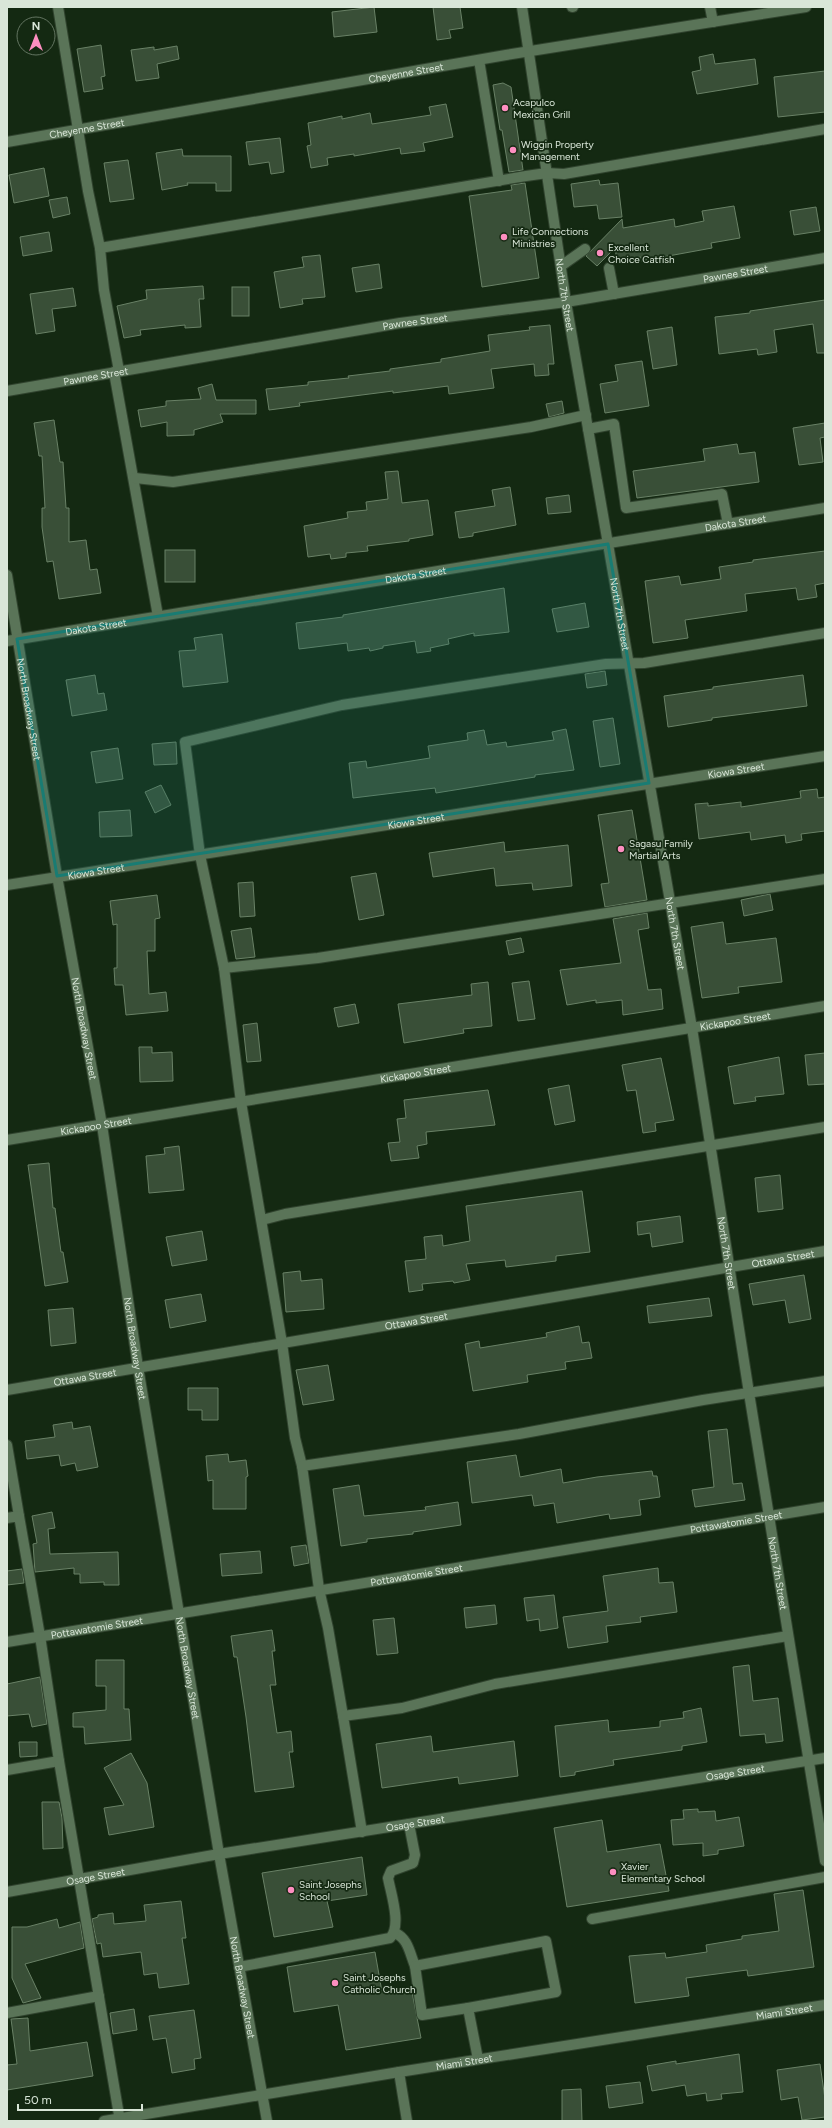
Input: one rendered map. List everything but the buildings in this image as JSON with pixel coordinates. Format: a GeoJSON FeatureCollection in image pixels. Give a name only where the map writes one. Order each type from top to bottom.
{"type":"FeatureCollection","features":[{"type":"Feature","properties":{"kind":"street"},"geometry":{"type":"LineString","coordinates":[[58,7],[78,130],[100,248],[104,290],[158,616]]}},
{"type":"Feature","properties":{"kind":"street","name":"North 7th Street"},"geometry":{"type":"LineString","coordinates":[[522,7],[566,302],[692,1028],[749,1393],[825,1861]]}},
{"type":"Feature","properties":{"kind":"street"},"geometry":{"type":"LineString","coordinates":[[710,7],[713,22]]}},
{"type":"Feature","properties":{"kind":"street","name":"Cheyenne Street"},"geometry":{"type":"LineString","coordinates":[[7,142],[479,60],[806,7]]}},
{"type":"Feature","properties":{"kind":"street"},"geometry":{"type":"LineString","coordinates":[[479,60],[499,181]]}},
{"type":"Feature","properties":{"kind":"street"},"geometry":{"type":"LineString","coordinates":[[100,248],[547,173],[564,174],[825,129]]}},
{"type":"Feature","properties":{"kind":"street"},"geometry":{"type":"LineString","coordinates":[[561,266],[585,249]]}},
{"type":"Feature","properties":{"kind":"street","name":"Pawnee Street"},"geometry":{"type":"LineString","coordinates":[[7,391],[400,323],[566,302],[825,258]]}},
{"type":"Feature","properties":{"kind":"street"},"geometry":{"type":"LineString","coordinates":[[609,268],[614,294]]}},
{"type":"Feature","properties":{"kind":"street"},"geometry":{"type":"LineString","coordinates":[[135,478],[174,482],[531,427],[586,415]]}},
{"type":"Feature","properties":{"kind":"street"},"geometry":{"type":"LineString","coordinates":[[588,429],[614,424],[626,508],[722,494],[728,524]]}},
{"type":"Feature","properties":{"kind":"street","name":"Dakota Street"},"geometry":{"type":"LineString","coordinates":[[7,641],[825,508]]}},
{"type":"Feature","properties":{"kind":"street","name":"North Broadway Street"},"geometry":{"type":"LineString","coordinates":[[7,575],[57,876],[102,1125],[138,1368],[219,1854],[267,2121]]}},
{"type":"Feature","properties":{"kind":"street"},"geometry":{"type":"LineString","coordinates":[[362,1832],[328,1628],[319,1589],[302,1466],[295,1438],[282,1343],[265,1252],[262,1220],[241,1102],[224,968],[200,855],[185,742],[342,705],[606,664],[644,663],[825,634]]}},
{"type":"Feature","properties":{"kind":"street","name":"Kiowa Street"},"geometry":{"type":"LineString","coordinates":[[7,885],[825,756]]}},
{"type":"Feature","properties":{"kind":"street"},"geometry":{"type":"LineString","coordinates":[[224,968],[318,958],[420,941],[603,915],[670,902],[825,879]]}},
{"type":"Feature","properties":{"kind":"street","name":"Kickapoo Street"},"geometry":{"type":"LineString","coordinates":[[7,1140],[825,1006]]}},
{"type":"Feature","properties":{"kind":"street"},"geometry":{"type":"LineString","coordinates":[[262,1220],[285,1214],[825,1127]]}},
{"type":"Feature","properties":{"kind":"street","name":"Ottawa Street"},"geometry":{"type":"LineString","coordinates":[[7,1390],[825,1251]]}},
{"type":"Feature","properties":{"kind":"street"},"geometry":{"type":"LineString","coordinates":[[302,1466],[519,1434],[825,1381]]}},
{"type":"Feature","properties":{"kind":"street"},"geometry":{"type":"LineString","coordinates":[[7,1445],[120,2120]]}},
{"type":"Feature","properties":{"kind":"street","name":"Pottawatomie Street"},"geometry":{"type":"LineString","coordinates":[[7,1642],[179,1612],[825,1507]]}},
{"type":"Feature","properties":{"kind":"street"},"geometry":{"type":"LineString","coordinates":[[7,1518],[19,1516]]}},
{"type":"Feature","properties":{"kind":"street"},"geometry":{"type":"LineString","coordinates":[[343,1716],[402,1708],[495,1684],[788,1636]]}},
{"type":"Feature","properties":{"kind":"street","name":"Osage Street"},"geometry":{"type":"LineString","coordinates":[[7,1892],[219,1854],[825,1758]]}},
{"type":"Feature","properties":{"kind":"street"},"geometry":{"type":"LineString","coordinates":[[7,1770],[60,1761]]}},
{"type":"Feature","properties":{"kind":"street"},"geometry":{"type":"LineString","coordinates":[[240,1967],[390,1938],[395,1933],[396,1924],[388,1878],[391,1871],[413,1863],[415,1855],[409,1824]]}},
{"type":"Feature","properties":{"kind":"street"},"geometry":{"type":"LineString","coordinates":[[592,1919],[825,1877]]}},
{"type":"Feature","properties":{"kind":"street"},"geometry":{"type":"LineString","coordinates":[[395,1933],[402,1936],[406,1941],[414,1966],[422,2015],[556,1992],[546,1941],[414,1966]]}},
{"type":"Feature","properties":{"kind":"street"},"geometry":{"type":"LineString","coordinates":[[7,2013],[99,1996]]}},
{"type":"Feature","properties":{"kind":"street","name":"Miami Street"},"geometry":{"type":"LineString","coordinates":[[104,2121],[120,2120],[262,2094],[478,2059],[825,2005]]}},
{"type":"Feature","properties":{"kind":"street"},"geometry":{"type":"LineString","coordinates":[[468,2008],[478,2059]]}},
{"type":"Feature","properties":{"kind":"street"},"geometry":{"type":"LineString","coordinates":[[399,2072],[407,2121]]}},
{"type":"Feature","properties":{"kind":"highlighted area"},"geometry":{"type":"Polygon","coordinates":[[[608,544],[649,783],[57,876],[17,639],[608,544]]]}},
{"type":"Feature","properties":{"kind":"place","name":"Acapulco Mexican Grill"},"geometry":{"type":"Point","coordinates":[505,108]}},
{"type":"Feature","properties":{"kind":"place","name":"Wiggin Property Management"},"geometry":{"type":"Point","coordinates":[513,150]}},
{"type":"Feature","properties":{"kind":"place","name":"Life Connections Ministries"},"geometry":{"type":"Point","coordinates":[504,237]}},
{"type":"Feature","properties":{"kind":"place","name":"Excellent Choice Catfish"},"geometry":{"type":"Point","coordinates":[600,253]}},
{"type":"Feature","properties":{"kind":"place","name":"Sagasu Family Martial Arts"},"geometry":{"type":"Point","coordinates":[621,849]}},
{"type":"Feature","properties":{"kind":"place","name":"Xavier Elementary School"},"geometry":{"type":"Point","coordinates":[613,1872]}},
{"type":"Feature","properties":{"kind":"place","name":"Saint Josephs School"},"geometry":{"type":"Point","coordinates":[291,1890]}},
{"type":"Feature","properties":{"kind":"place","name":"Saint Josephs Catholic Church"},"geometry":{"type":"Point","coordinates":[335,1983]}}]}
